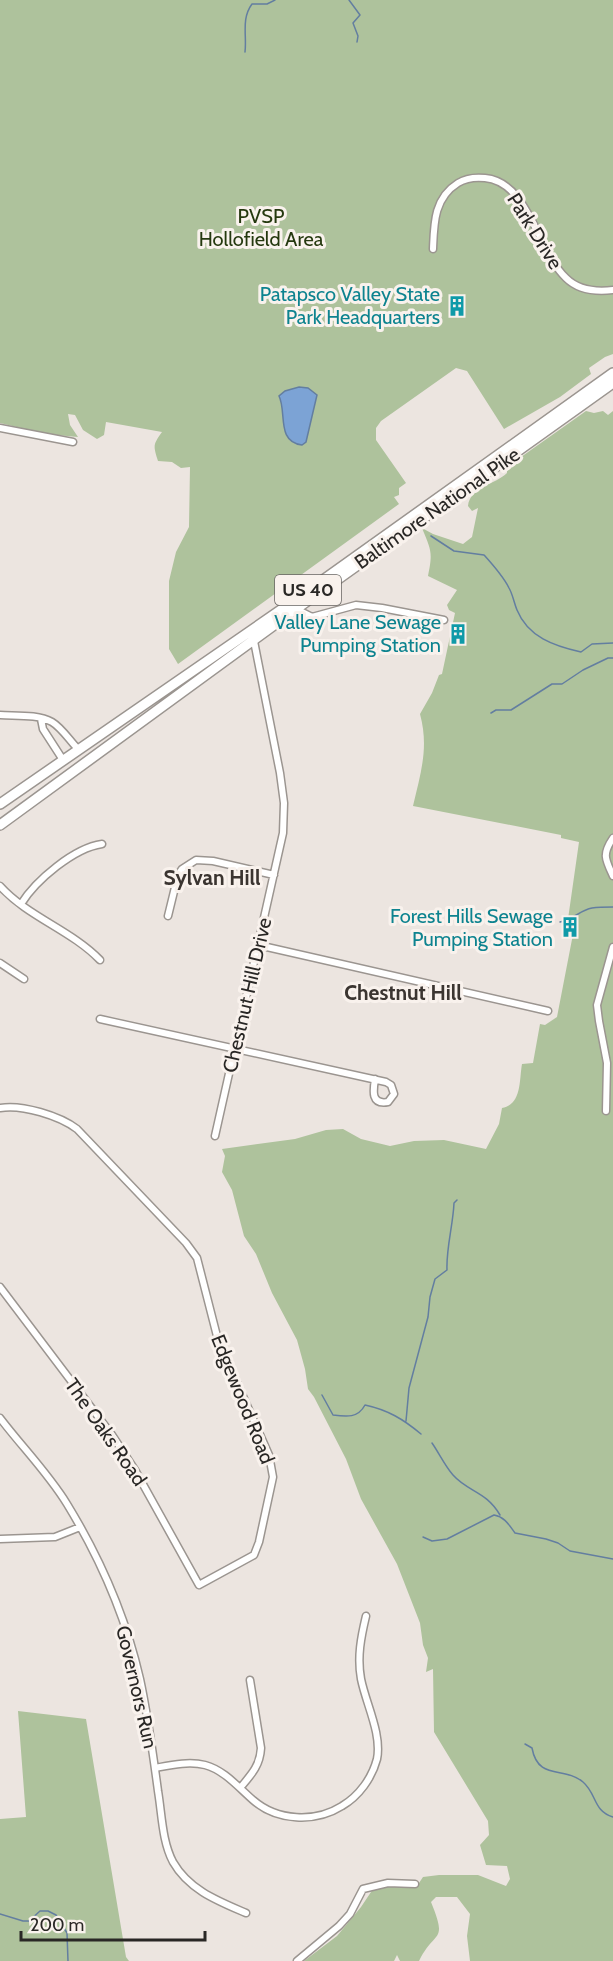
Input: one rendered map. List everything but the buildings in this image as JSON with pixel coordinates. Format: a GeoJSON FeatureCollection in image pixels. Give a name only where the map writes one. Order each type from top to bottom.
{"type":"FeatureCollection","features":[{"type":"Feature","properties":{"kind":"main road"},"geometry":{"type":"LineString","coordinates":[[589,390],[613,366]]}},
{"type":"Feature","properties":{"kind":"main road","name":"Baltimore National Pike"},"geometry":{"type":"LineString","coordinates":[[0,804],[291,603],[613,373]]}},
{"type":"Feature","properties":{"kind":"main road","name":"Baltimore National Pike"},"geometry":{"type":"LineString","coordinates":[[0,825],[296,609],[613,385]]}},
{"type":"Feature","properties":{"kind":"street","name":"Park Drive"},"geometry":{"type":"LineString","coordinates":[[434,249],[435,217],[444,196],[461,182],[475,178],[488,178],[507,185],[516,195],[557,267],[567,279],[590,290],[613,290]]}},
{"type":"Feature","properties":{"kind":"street"},"geometry":{"type":"LineString","coordinates":[[0,428],[73,442]]}},
{"type":"Feature","properties":{"kind":"street"},"geometry":{"type":"LineString","coordinates":[[296,609],[312,616],[348,606],[365,605],[444,620]]}},
{"type":"Feature","properties":{"kind":"street","name":"Chestnut Hill Drive"},"geometry":{"type":"LineString","coordinates":[[215,1136],[283,833],[284,803],[280,773],[254,640]]}},
{"type":"Feature","properties":{"kind":"street"},"geometry":{"type":"LineString","coordinates":[[0,716],[30,716],[54,723],[78,749]]}},
{"type":"Feature","properties":{"kind":"street"},"geometry":{"type":"LineString","coordinates":[[41,719],[43,729],[63,760]]}},
{"type":"Feature","properties":{"kind":"street"},"geometry":{"type":"LineString","coordinates":[[613,838],[605,852],[605,858],[613,876]]}},
{"type":"Feature","properties":{"kind":"street"},"geometry":{"type":"LineString","coordinates":[[21,904],[40,880],[83,849],[102,844]]}},
{"type":"Feature","properties":{"kind":"street"},"geometry":{"type":"LineString","coordinates":[[168,916],[178,875],[182,869],[196,860],[213,861],[274,875]]}},
{"type":"Feature","properties":{"kind":"street"},"geometry":{"type":"LineString","coordinates":[[0,886],[21,904],[81,943],[100,960]]}},
{"type":"Feature","properties":{"kind":"street"},"geometry":{"type":"LineString","coordinates":[[258,945],[548,1011]]}},
{"type":"Feature","properties":{"kind":"street"},"geometry":{"type":"LineString","coordinates":[[606,1111],[607,1063],[598,1022],[597,1005],[613,947]]}},
{"type":"Feature","properties":{"kind":"street"},"geometry":{"type":"LineString","coordinates":[[0,963],[24,979]]}},
{"type":"Feature","properties":{"kind":"street"},"geometry":{"type":"LineString","coordinates":[[100,1019],[375,1079],[392,1085],[394,1094],[392,1099],[383,1103],[378,1101],[373,1095],[375,1079]]}},
{"type":"Feature","properties":{"kind":"street","name":"Edgewood Road"},"geometry":{"type":"LineString","coordinates":[[0,1108],[21,1108],[56,1117],[77,1130],[186,1243],[197,1258],[218,1340],[269,1455],[273,1477],[259,1542],[254,1554],[199,1585]]}},
{"type":"Feature","properties":{"kind":"street","name":"The Oaks Road"},"geometry":{"type":"LineString","coordinates":[[0,1287],[112,1436],[139,1477],[199,1585]]}},
{"type":"Feature","properties":{"kind":"street","name":"Governors Run"},"geometry":{"type":"LineString","coordinates":[[0,1418],[48,1478],[80,1527],[104,1573],[130,1643],[140,1680],[165,1835],[174,1862],[183,1876],[201,1892],[246,1914]]}},
{"type":"Feature","properties":{"kind":"street"},"geometry":{"type":"LineString","coordinates":[[0,1539],[55,1537],[80,1527]]}},
{"type":"Feature","properties":{"kind":"street"},"geometry":{"type":"LineString","coordinates":[[155,1768],[184,1764],[205,1765],[223,1774],[264,1808],[298,1818],[324,1815],[349,1802],[360,1791],[372,1772],[378,1750],[359,1667],[360,1644],[366,1616]]}},
{"type":"Feature","properties":{"kind":"street"},"geometry":{"type":"LineString","coordinates":[[240,1788],[256,1769],[261,1748],[249,1680]]}},
{"type":"Feature","properties":{"kind":"street"},"geometry":{"type":"LineString","coordinates":[[297,1961],[350,1914],[363,1889],[388,1883],[415,1884]]}},
{"type":"Feature","properties":{"kind":"green space","name":"PVSP Hollofield Area"},"geometry":{"type":"Polygon","coordinates":[[[0,0],[613,0],[613,354],[589,368],[591,374],[560,397],[504,429],[467,371],[456,368],[381,421],[376,428],[376,440],[406,483],[399,488],[399,495],[394,497],[399,504],[178,664],[169,649],[169,581],[176,552],[189,527],[190,467],[181,468],[172,462],[158,461],[155,445],[162,432],[106,422],[104,435],[97,439],[83,430],[75,415],[68,414],[70,425],[78,437],[46,434],[0,423],[0,0]]]}},
{"type":"Feature","properties":{"kind":"green space"},"geometry":{"type":"Polygon","coordinates":[[[586,411],[594,413],[603,411],[608,415],[613,411],[613,1961],[470,1961],[467,1936],[470,1914],[457,1897],[436,1897],[431,1902],[439,1924],[439,1931],[419,1961],[400,1961],[397,1955],[394,1961],[304,1961],[337,1936],[373,1889],[419,1883],[423,1877],[439,1875],[478,1875],[506,1886],[510,1879],[507,1866],[486,1865],[480,1845],[489,1835],[488,1821],[434,1732],[433,1669],[426,1672],[428,1658],[423,1645],[420,1623],[397,1564],[361,1499],[346,1459],[308,1389],[297,1340],[272,1293],[256,1254],[244,1236],[232,1190],[222,1172],[225,1156],[222,1149],[295,1139],[326,1130],[343,1129],[361,1139],[390,1146],[414,1141],[444,1140],[486,1149],[499,1124],[502,1108],[508,1106],[516,1097],[522,1064],[533,1063],[540,1024],[545,1025],[557,1017],[574,929],[568,919],[579,842],[561,838],[561,835],[413,806],[424,749],[420,714],[439,675],[442,674],[455,613],[449,610],[447,605],[457,590],[428,576],[430,551],[422,528],[463,544],[472,537],[478,508],[472,511],[468,506],[473,494],[502,477],[507,473],[507,467],[586,411]]]}},
{"type":"Feature","properties":{"kind":"green space"},"geometry":{"type":"Polygon","coordinates":[[[18,1711],[86,1719],[126,1957],[129,1961],[0,1961],[0,1819],[26,1817],[18,1711]]]}},
{"type":"Feature","properties":{"kind":"water"},"geometry":{"type":"Polygon","coordinates":[[[299,387],[308,388],[317,395],[306,442],[302,445],[294,443],[285,432],[279,396],[285,391],[299,387]]]}},
{"type":"Feature","properties":{"kind":"waterway"},"geometry":{"type":"LineString","coordinates":[[245,52],[245,21],[252,4],[267,4],[275,0]]}},
{"type":"Feature","properties":{"kind":"waterway"},"geometry":{"type":"LineString","coordinates":[[349,0],[360,15],[353,23],[358,36],[357,42]]}},
{"type":"Feature","properties":{"kind":"waterway"},"geometry":{"type":"LineString","coordinates":[[431,536],[454,551],[484,555],[507,584],[522,619],[535,634],[543,639],[581,652],[592,644],[613,643]]}},
{"type":"Feature","properties":{"kind":"waterway"},"geometry":{"type":"LineString","coordinates":[[491,713],[496,710],[511,710],[552,684],[562,684],[583,670],[608,658],[613,658]]}},
{"type":"Feature","properties":{"kind":"waterway"},"geometry":{"type":"LineString","coordinates":[[560,922],[588,909],[613,907]]}},
{"type":"Feature","properties":{"kind":"waterway"},"geometry":{"type":"LineString","coordinates":[[406,1421],[409,1388],[428,1317],[430,1297],[435,1279],[447,1270],[454,1203],[457,1200]]}},
{"type":"Feature","properties":{"kind":"waterway"},"geometry":{"type":"LineString","coordinates":[[322,1395],[333,1415],[352,1416],[365,1405],[395,1416],[421,1434]]}},
{"type":"Feature","properties":{"kind":"waterway"},"geometry":{"type":"LineString","coordinates":[[432,1443],[453,1475],[489,1501],[500,1515]]}},
{"type":"Feature","properties":{"kind":"waterway"},"geometry":{"type":"LineString","coordinates":[[423,1537],[432,1541],[447,1539],[494,1515],[504,1519],[515,1533],[546,1539],[570,1551],[613,1559]]}},
{"type":"Feature","properties":{"kind":"waterway"},"geometry":{"type":"LineString","coordinates":[[525,1744],[532,1748],[535,1758],[546,1769],[576,1777],[583,1782],[602,1811],[613,1817]]}},
{"type":"Feature","properties":{"kind":"waterway"},"geometry":{"type":"LineString","coordinates":[[0,1914],[23,1921],[29,1921],[40,1911],[48,1911],[56,1915],[67,1933],[68,1961]]}},
{"type":"Feature","properties":{"kind":"place","name":"Patapsco Valley State Park Headquarters"},"geometry":{"type":"Point","coordinates":[457,306]}},
{"type":"Feature","properties":{"kind":"place","name":"Valley Lane Sewage Pumping Station"},"geometry":{"type":"Point","coordinates":[458,634]}},
{"type":"Feature","properties":{"kind":"place","name":"Forest Hills Sewage Pumping Station"},"geometry":{"type":"Point","coordinates":[570,927]}},
{"type":"Feature","properties":{"kind":"district","name":"Sylvan Hill"},"geometry":{"type":"Point","coordinates":[212,878]}},
{"type":"Feature","properties":{"kind":"district","name":"Chestnut Hill"},"geometry":{"type":"Point","coordinates":[403,993]}}]}
